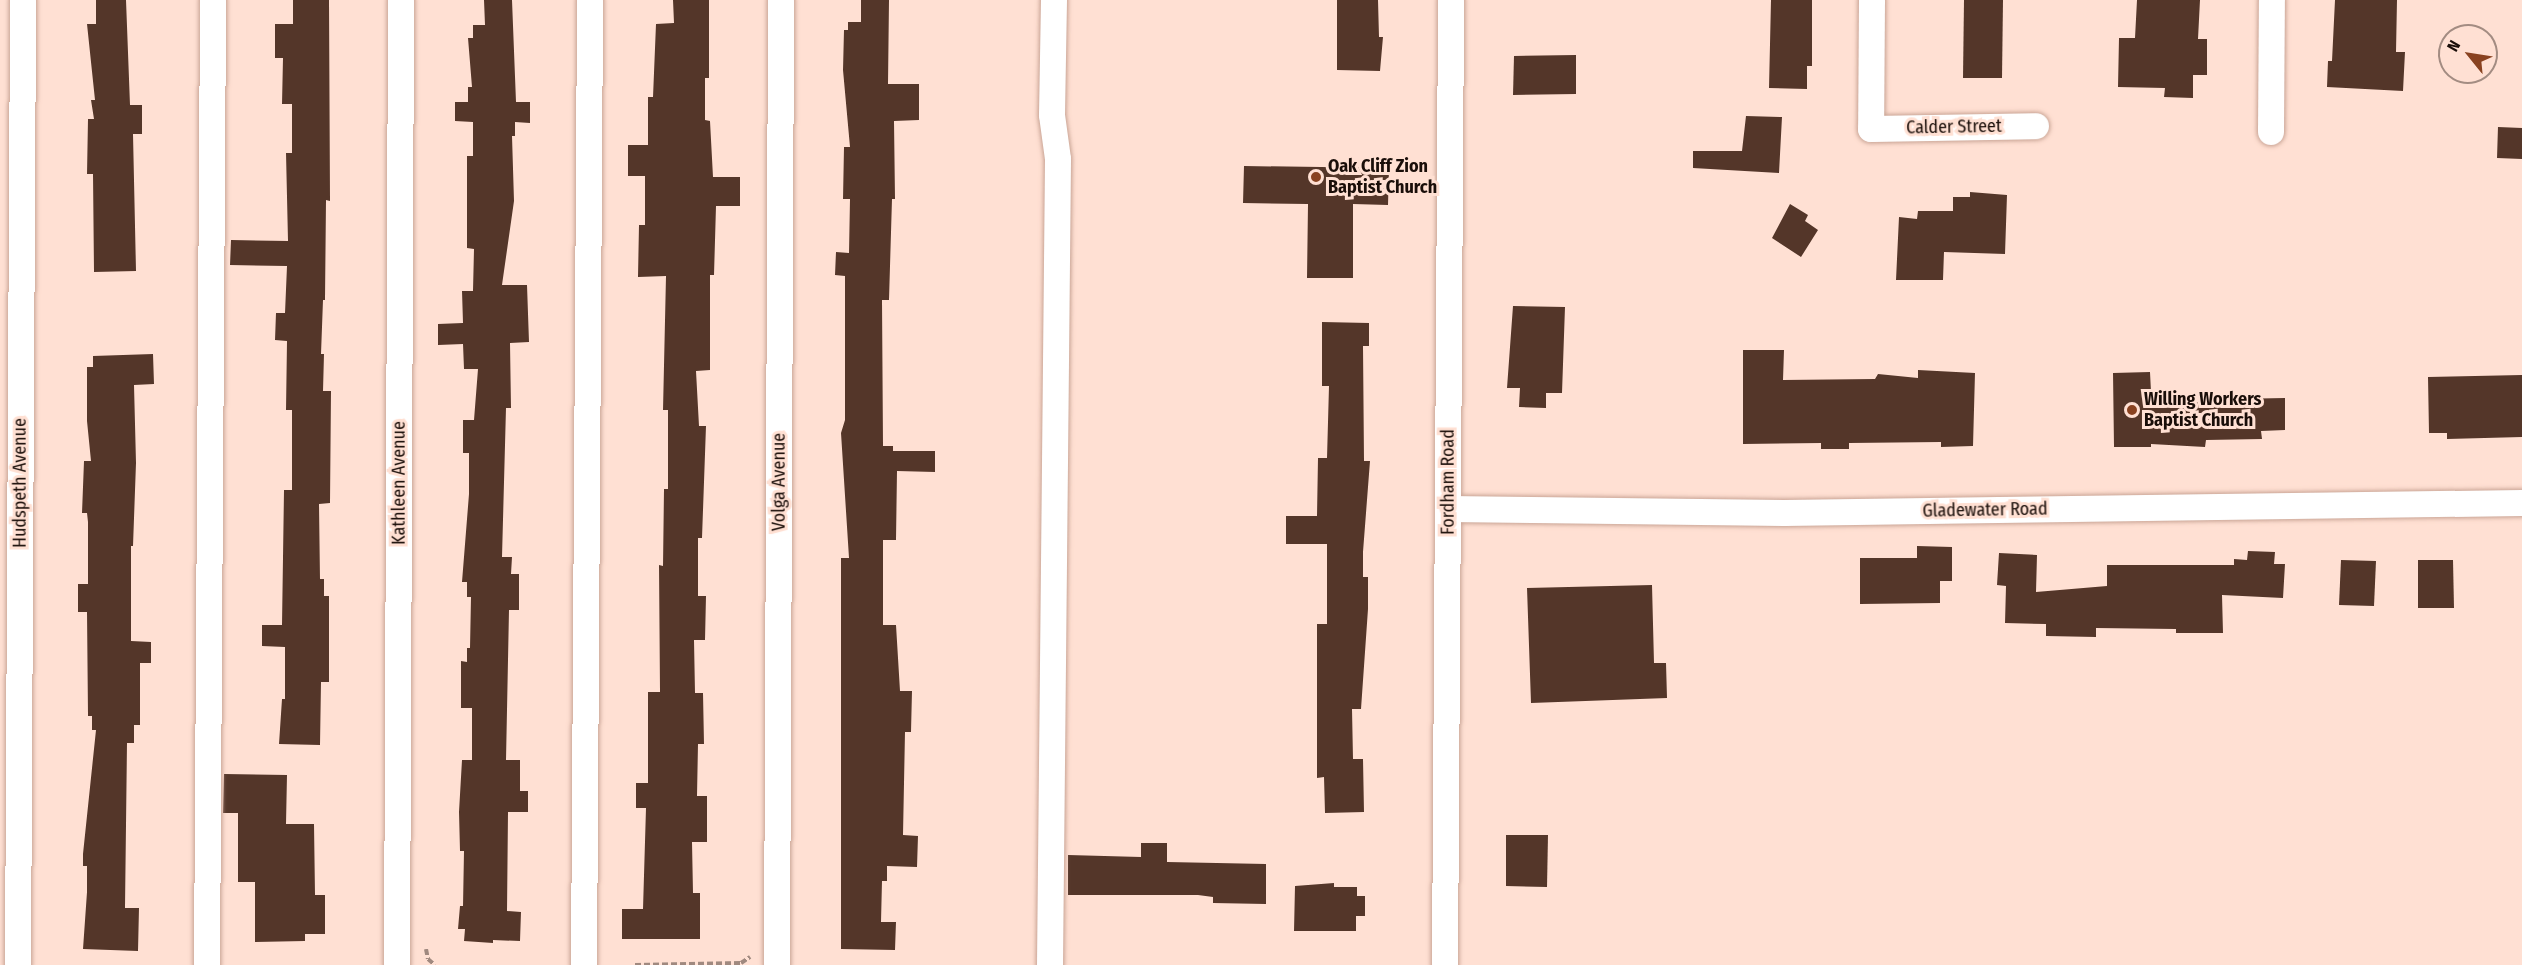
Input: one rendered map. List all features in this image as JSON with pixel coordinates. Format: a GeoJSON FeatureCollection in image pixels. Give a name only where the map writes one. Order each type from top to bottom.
{"type":"FeatureCollection","features":[{"type":"Feature","properties":{"kind":"street","name":"Hudspeth Avenue"},"geometry":{"type":"LineString","coordinates":[[18,965],[22,0]]}},
{"type":"Feature","properties":{"kind":"street"},"geometry":{"type":"LineString","coordinates":[[207,965],[213,0]]}},
{"type":"Feature","properties":{"kind":"street","name":"Kathleen Avenue"},"geometry":{"type":"LineString","coordinates":[[397,965],[401,0]]}},
{"type":"Feature","properties":{"kind":"street"},"geometry":{"type":"LineString","coordinates":[[584,965],[590,0]]}},
{"type":"Feature","properties":{"kind":"street","name":"Volga Avenue"},"geometry":{"type":"LineString","coordinates":[[777,965],[781,0]]}},
{"type":"Feature","properties":{"kind":"street"},"geometry":{"type":"LineString","coordinates":[[1050,965],[1058,159],[1052,115],[1054,0]]}},
{"type":"Feature","properties":{"kind":"street","name":"Fordham Road"},"geometry":{"type":"LineString","coordinates":[[1445,965],[1451,0]]}},
{"type":"Feature","properties":{"kind":"street","name":"Calder Street"},"geometry":{"type":"LineString","coordinates":[[1872,0],[1871,129],[2036,126]]}},
{"type":"Feature","properties":{"kind":"street"},"geometry":{"type":"LineString","coordinates":[[2271,132],[2272,0]]}},
{"type":"Feature","properties":{"kind":"street","name":"Gladewater Road"},"geometry":{"type":"LineString","coordinates":[[1448,509],[1784,513],[2522,503]]}},
{"type":"Feature","properties":{"kind":"path"},"geometry":{"type":"LineString","coordinates":[[635,965],[741,963],[749,960],[753,953]]}},
{"type":"Feature","properties":{"kind":"building"},"geometry":{"type":"Polygon","coordinates":[[[96,0],[126,0],[130,105],[142,105],[142,134],[133,134],[136,271],[94,272],[93,174],[87,174],[88,119],[94,119],[91,100],[95,100],[87,24],[96,24],[96,0]]]}},
{"type":"Feature","properties":{"kind":"building"},"geometry":{"type":"Polygon","coordinates":[[[293,0],[329,0],[330,201],[326,200],[325,300],[323,300],[321,354],[324,354],[323,391],[331,391],[330,503],[319,504],[320,579],[324,579],[324,596],[329,596],[329,682],[321,682],[320,745],[279,744],[282,699],[285,699],[285,647],[262,646],[262,625],[282,625],[284,490],[292,490],[292,410],[286,410],[287,341],[275,340],[276,313],[285,313],[287,266],[230,265],[231,240],[288,241],[286,153],[292,153],[292,104],[282,104],[283,58],[275,58],[275,24],[293,24],[293,0]]]}},
{"type":"Feature","properties":{"kind":"building"},"geometry":{"type":"Polygon","coordinates":[[[484,0],[512,0],[516,102],[530,102],[530,123],[515,122],[515,136],[512,136],[514,201],[502,285],[527,285],[529,342],[510,343],[511,408],[506,408],[502,557],[512,557],[511,574],[519,574],[519,610],[509,610],[506,760],[520,760],[520,791],[528,791],[528,812],[508,812],[507,911],[521,912],[520,941],[493,940],[493,943],[464,941],[465,929],[458,929],[460,906],[463,906],[464,851],[460,851],[459,812],[462,760],[472,760],[472,708],[461,708],[461,661],[467,662],[467,648],[470,648],[471,597],[467,597],[467,582],[462,582],[469,494],[469,453],[463,453],[463,420],[474,420],[478,369],[464,369],[463,344],[438,345],[438,324],[463,323],[462,291],[473,291],[474,249],[467,248],[467,156],[473,156],[473,122],[455,121],[455,102],[468,102],[468,87],[472,87],[468,38],[473,38],[473,25],[485,25],[484,0]]]}},
{"type":"Feature","properties":{"kind":"building"},"geometry":{"type":"Polygon","coordinates":[[[673,0],[709,0],[709,78],[705,78],[705,120],[710,121],[713,177],[740,177],[740,206],[716,206],[714,275],[710,275],[710,370],[696,371],[699,426],[706,426],[702,538],[698,538],[698,596],[706,596],[705,640],[694,640],[695,693],[703,693],[704,744],[698,744],[697,796],[707,796],[707,842],[692,842],[693,893],[700,893],[700,939],[622,939],[622,909],[643,909],[646,808],[636,808],[636,783],[648,783],[648,692],[660,692],[659,565],[663,566],[664,489],[668,489],[668,410],[663,410],[666,276],[638,277],[639,225],[645,225],[645,176],[628,176],[628,145],[648,145],[648,97],[653,97],[656,24],[674,23],[673,0]]]}},
{"type":"Feature","properties":{"kind":"building"},"geometry":{"type":"Polygon","coordinates":[[[861,0],[889,0],[888,84],[919,84],[919,120],[894,121],[895,199],[892,199],[889,300],[882,300],[883,446],[893,446],[893,451],[935,451],[935,472],[897,471],[896,540],[883,540],[883,625],[896,625],[900,691],[912,691],[911,732],[905,732],[903,835],[918,836],[917,867],[887,866],[887,881],[882,881],[881,922],[896,922],[895,950],[841,949],[841,558],[849,558],[841,433],[845,420],[845,276],[835,275],[836,252],[849,253],[850,199],[843,199],[844,147],[850,147],[843,70],[844,30],[848,30],[848,22],[861,22],[861,0]]]}},
{"type":"Feature","properties":{"kind":"building"},"geometry":{"type":"Polygon","coordinates":[[[1337,0],[1378,0],[1379,37],[1383,37],[1380,71],[1337,70],[1337,0]]]}},
{"type":"Feature","properties":{"kind":"building"},"geometry":{"type":"Polygon","coordinates":[[[1771,0],[1812,0],[1812,66],[1807,66],[1807,89],[1769,88],[1771,0]]]}},
{"type":"Feature","properties":{"kind":"building"},"geometry":{"type":"Polygon","coordinates":[[[1964,0],[2003,0],[2002,78],[1963,78],[1964,0]]]}},
{"type":"Feature","properties":{"kind":"building"},"geometry":{"type":"Polygon","coordinates":[[[2137,0],[2200,0],[2198,39],[2207,39],[2207,75],[2193,75],[2193,98],[2164,97],[2165,88],[2118,87],[2119,38],[2135,38],[2137,0]]]}},
{"type":"Feature","properties":{"kind":"building"},"geometry":{"type":"Polygon","coordinates":[[[2335,0],[2397,0],[2396,52],[2405,52],[2403,91],[2327,87],[2328,61],[2332,61],[2335,0]]]}},
{"type":"Feature","properties":{"kind":"building"},"geometry":{"type":"Polygon","coordinates":[[[1576,55],[1576,94],[1513,95],[1514,56],[1576,55]]]}},
{"type":"Feature","properties":{"kind":"building"},"geometry":{"type":"Polygon","coordinates":[[[1746,116],[1782,117],[1779,173],[1693,168],[1693,151],[1742,151],[1746,116]]]}},
{"type":"Feature","properties":{"kind":"building"},"geometry":{"type":"Polygon","coordinates":[[[2498,127],[2522,128],[2522,159],[2497,158],[2498,127]]]}},
{"type":"Feature","properties":{"kind":"building","name":"Oak Cliff Zion Baptist Church"},"geometry":{"type":"Polygon","coordinates":[[[1244,166],[1389,168],[1388,205],[1353,204],[1353,278],[1307,278],[1308,204],[1243,203],[1244,166]]]}},
{"type":"Feature","properties":{"kind":"building"},"geometry":{"type":"Polygon","coordinates":[[[1970,192],[2007,195],[2005,254],[1944,252],[1943,280],[1896,280],[1899,217],[1917,219],[1918,211],[1953,211],[1953,197],[1970,197],[1970,192]]]}},
{"type":"Feature","properties":{"kind":"building"},"geometry":{"type":"Polygon","coordinates":[[[1790,204],[1808,215],[1805,221],[1818,230],[1801,257],[1772,238],[1790,204]]]}},
{"type":"Feature","properties":{"kind":"building"},"geometry":{"type":"Polygon","coordinates":[[[1513,306],[1565,307],[1562,393],[1546,393],[1546,408],[1519,407],[1520,388],[1507,388],[1513,306]]]}},
{"type":"Feature","properties":{"kind":"building"},"geometry":{"type":"Polygon","coordinates":[[[1322,322],[1369,323],[1369,346],[1363,346],[1364,461],[1370,461],[1363,552],[1363,577],[1368,577],[1368,609],[1361,709],[1352,709],[1353,759],[1363,759],[1364,812],[1325,813],[1324,777],[1317,778],[1317,624],[1327,624],[1327,544],[1286,544],[1286,516],[1317,516],[1318,458],[1327,458],[1329,386],[1322,386],[1322,322]]]}},
{"type":"Feature","properties":{"kind":"building"},"geometry":{"type":"Polygon","coordinates":[[[1743,350],[1784,350],[1783,380],[1875,379],[1878,374],[1918,378],[1918,370],[1975,373],[1973,446],[1941,447],[1941,442],[1849,443],[1849,449],[1821,449],[1821,443],[1743,444],[1743,350]]]}},
{"type":"Feature","properties":{"kind":"building"},"geometry":{"type":"Polygon","coordinates":[[[153,354],[154,384],[134,385],[136,463],[133,546],[131,546],[131,641],[151,642],[151,663],[140,663],[140,725],[134,725],[134,743],[127,743],[125,908],[139,908],[138,951],[83,949],[87,866],[83,866],[83,854],[96,730],[92,730],[92,716],[88,716],[87,612],[78,612],[78,584],[88,584],[88,522],[87,513],[82,513],[84,461],[91,461],[87,421],[87,367],[93,367],[93,356],[153,354]]]}},
{"type":"Feature","properties":{"kind":"building"},"geometry":{"type":"Polygon","coordinates":[[[2150,372],[2151,392],[2189,394],[2188,402],[2233,404],[2233,399],[2285,398],[2285,430],[2261,431],[2262,439],[2206,440],[2205,447],[2151,444],[2151,447],[2114,447],[2113,373],[2150,372]]]}},
{"type":"Feature","properties":{"kind":"building"},"geometry":{"type":"Polygon","coordinates":[[[2522,375],[2522,437],[2447,439],[2447,433],[2429,433],[2428,377],[2522,375]]]}},
{"type":"Feature","properties":{"kind":"building"},"geometry":{"type":"Polygon","coordinates":[[[1917,546],[1952,547],[1952,581],[1940,581],[1940,603],[1860,604],[1860,558],[1917,558],[1917,546]]]}},
{"type":"Feature","properties":{"kind":"building"},"geometry":{"type":"Polygon","coordinates":[[[2248,551],[2275,552],[2274,564],[2285,564],[2283,598],[2222,595],[2223,633],[2176,633],[2176,629],[2096,628],[2096,637],[2046,636],[2046,624],[2005,623],[2006,586],[1997,585],[1999,553],[2037,555],[2036,592],[2107,586],[2107,565],[2234,565],[2234,559],[2247,560],[2248,551]]]}},
{"type":"Feature","properties":{"kind":"building"},"geometry":{"type":"Polygon","coordinates":[[[2341,560],[2376,561],[2374,606],[2339,605],[2341,560]]]}},
{"type":"Feature","properties":{"kind":"building"},"geometry":{"type":"Polygon","coordinates":[[[2418,560],[2453,560],[2454,608],[2418,608],[2418,560]]]}},
{"type":"Feature","properties":{"kind":"building"},"geometry":{"type":"Polygon","coordinates":[[[1652,585],[1654,663],[1666,663],[1667,698],[1531,703],[1527,588],[1652,585]]]}},
{"type":"Feature","properties":{"kind":"building"},"geometry":{"type":"Polygon","coordinates":[[[224,774],[287,775],[286,824],[314,824],[315,895],[325,895],[325,934],[305,934],[305,941],[255,942],[255,882],[238,882],[238,813],[223,813],[224,774]]]}},
{"type":"Feature","properties":{"kind":"building"},"geometry":{"type":"Polygon","coordinates":[[[1506,835],[1548,835],[1547,887],[1506,886],[1506,835]]]}},
{"type":"Feature","properties":{"kind":"building"},"geometry":{"type":"Polygon","coordinates":[[[1141,843],[1167,843],[1167,862],[1266,864],[1266,904],[1213,903],[1213,897],[1198,895],[1068,895],[1068,855],[1141,857],[1141,843]]]}},
{"type":"Feature","properties":{"kind":"building"},"geometry":{"type":"Polygon","coordinates":[[[1334,883],[1334,887],[1357,887],[1357,896],[1365,896],[1365,916],[1356,916],[1356,931],[1294,931],[1295,886],[1334,883]]]}},
{"type":"Feature","properties":{"kind":"place","name":"Oak Cliff Zion Baptist Church"},"geometry":{"type":"Point","coordinates":[1316,177]}},
{"type":"Feature","properties":{"kind":"place","name":"Willing Workers Baptist Church"},"geometry":{"type":"Point","coordinates":[2132,410]}}]}
